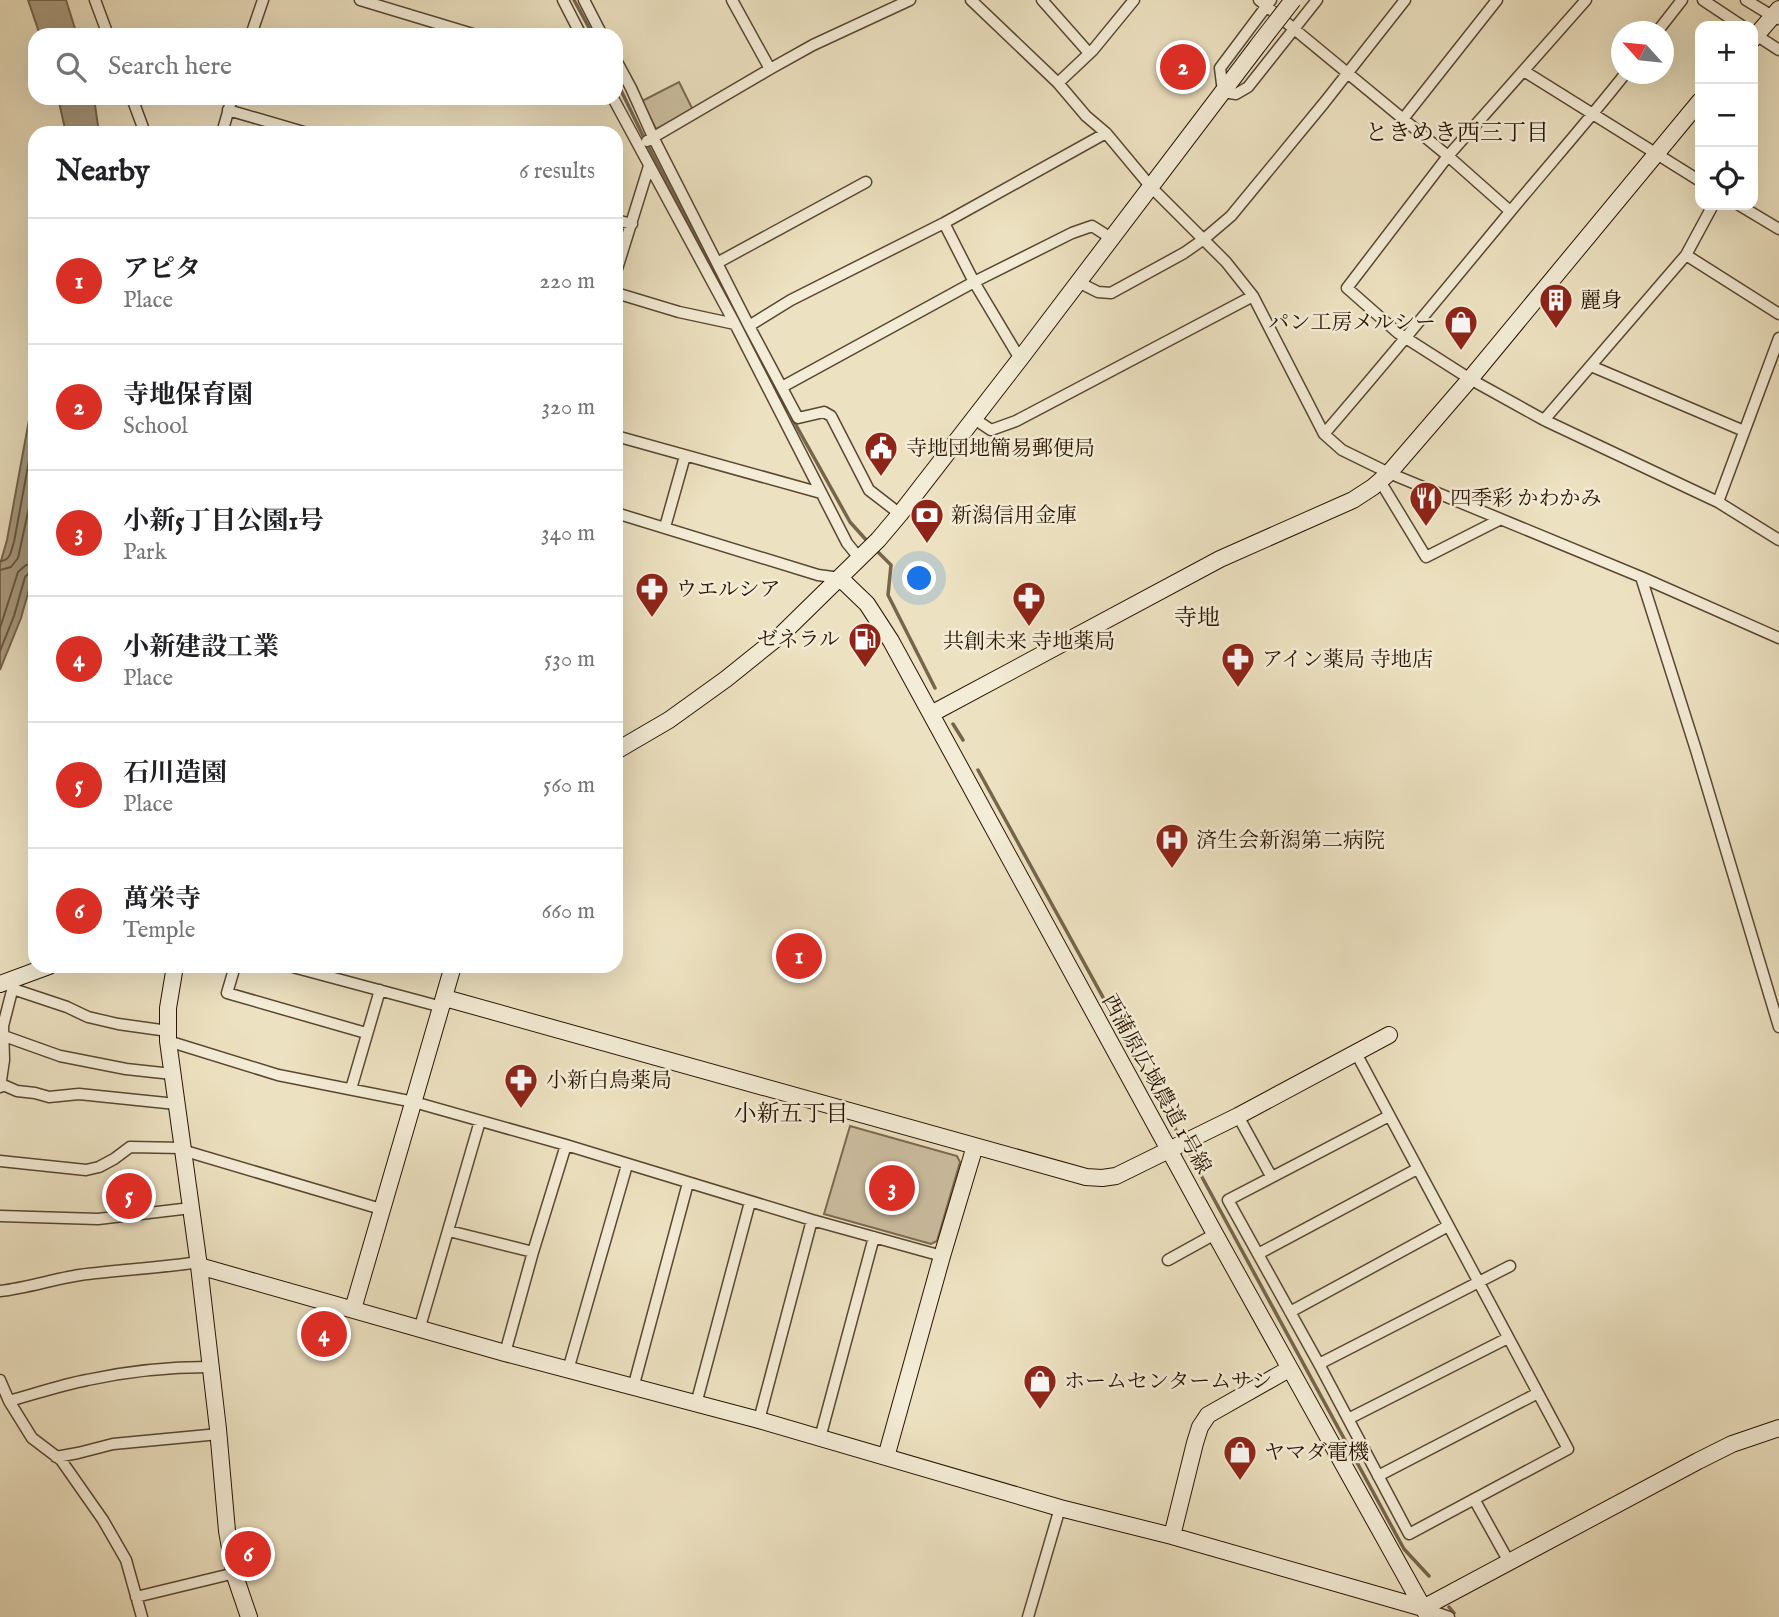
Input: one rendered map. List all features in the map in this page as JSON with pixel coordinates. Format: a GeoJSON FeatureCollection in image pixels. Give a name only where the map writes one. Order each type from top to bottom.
{"type":"FeatureCollection","features":[{"type":"Feature","properties":{"kind":"street"},"geometry":{"type":"LineString","coordinates":[[95,0],[105,28]]}},
{"type":"Feature","properties":{"kind":"street"},"geometry":{"type":"LineString","coordinates":[[253,28],[262,0]]}},
{"type":"Feature","properties":{"kind":"street"},"geometry":{"type":"LineString","coordinates":[[360,0],[453,28]]}},
{"type":"Feature","properties":{"kind":"street"},"geometry":{"type":"LineString","coordinates":[[563,0],[577,28]]}},
{"type":"Feature","properties":{"kind":"street"},"geometry":{"type":"LineString","coordinates":[[583,0],[599,28]]}},
{"type":"Feature","properties":{"kind":"street"},"geometry":{"type":"LineString","coordinates":[[732,0],[770,69]]}},
{"type":"Feature","properties":{"kind":"street"},"geometry":{"type":"LineString","coordinates":[[639,147],[813,45],[910,0]]}},
{"type":"Feature","properties":{"kind":"street"},"geometry":{"type":"LineString","coordinates":[[971,0],[1058,83],[1086,116],[1106,133],[1151,187],[1226,262],[1253,296],[1324,433],[1342,450],[1385,477],[1641,577],[1779,638]]}},
{"type":"Feature","properties":{"kind":"street"},"geometry":{"type":"LineString","coordinates":[[1042,0],[1089,53]]}},
{"type":"Feature","properties":{"kind":"street"},"geometry":{"type":"LineString","coordinates":[[1058,83],[1089,53],[1134,0]]}},
{"type":"Feature","properties":{"kind":"street"},"geometry":{"type":"LineString","coordinates":[[623,747],[668,720],[726,679],[782,634],[860,559],[900,514],[1293,0]]}},
{"type":"Feature","properties":{"kind":"street"},"geometry":{"type":"LineString","coordinates":[[1223,92],[1236,94],[1248,87],[1317,0]]}},
{"type":"Feature","properties":{"kind":"street"},"geometry":{"type":"LineString","coordinates":[[1078,282],[1098,292],[1111,293],[1184,253],[1231,216],[1405,0]]}},
{"type":"Feature","properties":{"kind":"street"},"geometry":{"type":"LineString","coordinates":[[1403,119],[1497,0]]}},
{"type":"Feature","properties":{"kind":"street"},"geometry":{"type":"LineString","coordinates":[[1586,0],[1448,156],[1346,288],[1406,338],[1470,379],[1544,420],[1718,502],[1779,540]]}},
{"type":"Feature","properties":{"kind":"street"},"geometry":{"type":"LineString","coordinates":[[1666,21],[1682,0]]}},
{"type":"Feature","properties":{"kind":"street"},"geometry":{"type":"LineString","coordinates":[[1703,0],[1734,21]]}},
{"type":"Feature","properties":{"kind":"street"},"geometry":{"type":"LineString","coordinates":[[1746,0],[1777,15],[1758,28]]}},
{"type":"Feature","properties":{"kind":"street"},"geometry":{"type":"LineString","coordinates":[[1223,92],[1220,68],[1265,2],[1510,211]]}},
{"type":"Feature","properties":{"kind":"street"},"geometry":{"type":"LineString","coordinates":[[1758,37],[1779,50]]}},
{"type":"Feature","properties":{"kind":"street"},"geometry":{"type":"LineString","coordinates":[[1524,71],[1695,178]]}},
{"type":"Feature","properties":{"kind":"street"},"geometry":{"type":"LineString","coordinates":[[623,73],[653,137],[798,418],[824,412],[831,416],[869,490],[900,514]]}},
{"type":"Feature","properties":{"kind":"street"},"geometry":{"type":"LineString","coordinates":[[1324,433],[1617,84]]}},
{"type":"Feature","properties":{"kind":"street"},"geometry":{"type":"LineString","coordinates":[[135,105],[142,126]]}},
{"type":"Feature","properties":{"kind":"street"},"geometry":{"type":"LineString","coordinates":[[224,126],[230,105]]}},
{"type":"Feature","properties":{"kind":"street"},"geometry":{"type":"LineString","coordinates":[[617,105],[735,324],[847,542],[860,559]]}},
{"type":"Feature","properties":{"kind":"street"},"geometry":{"type":"LineString","coordinates":[[931,714],[1220,559],[1353,500],[1385,477],[1470,379],[1695,107]]}},
{"type":"Feature","properties":{"kind":"street"},"geometry":{"type":"LineString","coordinates":[[228,110],[283,126]]}},
{"type":"Feature","properties":{"kind":"street"},"geometry":{"type":"LineString","coordinates":[[749,326],[791,300],[944,223],[1106,133]]}},
{"type":"Feature","properties":{"kind":"street"},"geometry":{"type":"LineString","coordinates":[[623,251],[649,166]]}},
{"type":"Feature","properties":{"kind":"street"},"geometry":{"type":"LineString","coordinates":[[717,263],[866,183]]}},
{"type":"Feature","properties":{"kind":"street"},"geometry":{"type":"LineString","coordinates":[[1544,420],[1686,255],[1710,210]]}},
{"type":"Feature","properties":{"kind":"street"},"geometry":{"type":"LineString","coordinates":[[1747,210],[1779,229]]}},
{"type":"Feature","properties":{"kind":"street"},"geometry":{"type":"LineString","coordinates":[[623,222],[632,224]]}},
{"type":"Feature","properties":{"kind":"street"},"geometry":{"type":"LineString","coordinates":[[944,223],[974,282],[1020,359]]}},
{"type":"Feature","properties":{"kind":"street"},"geometry":{"type":"LineString","coordinates":[[782,387],[974,282],[1072,233],[1092,226],[1111,239]]}},
{"type":"Feature","properties":{"kind":"street"},"geometry":{"type":"LineString","coordinates":[[1686,255],[1779,314]]}},
{"type":"Feature","properties":{"kind":"street"},"geometry":{"type":"LineString","coordinates":[[623,295],[679,312],[735,324]]}},
{"type":"Feature","properties":{"kind":"street"},"geometry":{"type":"LineString","coordinates":[[973,418],[991,430],[1016,421],[1253,296]]}},
{"type":"Feature","properties":{"kind":"street"},"geometry":{"type":"LineString","coordinates":[[1718,502],[1779,338]]}},
{"type":"Feature","properties":{"kind":"street"},"geometry":{"type":"LineString","coordinates":[[1591,366],[1744,431]]}},
{"type":"Feature","properties":{"kind":"street"},"geometry":{"type":"LineString","coordinates":[[623,438],[821,493]]}},
{"type":"Feature","properties":{"kind":"street"},"geometry":{"type":"LineString","coordinates":[[665,527],[685,456]]}},
{"type":"Feature","properties":{"kind":"street"},"geometry":{"type":"LineString","coordinates":[[1385,477],[1426,557],[1499,520]]}},
{"type":"Feature","properties":{"kind":"street"},"geometry":{"type":"LineString","coordinates":[[623,514],[818,575],[840,578]]}},
{"type":"Feature","properties":{"kind":"street"},"geometry":{"type":"LineString","coordinates":[[1641,577],[1779,1027]]}},
{"type":"Feature","properties":{"kind":"street","name":"西蒲原広域農道 1号線"},"geometry":{"type":"LineString","coordinates":[[840,578],[867,604],[877,618],[1425,1613]]}},
{"type":"Feature","properties":{"kind":"street"},"geometry":{"type":"LineString","coordinates":[[9,984],[30,973]]}},
{"type":"Feature","properties":{"kind":"street"},"geometry":{"type":"LineString","coordinates":[[174,973],[168,1036],[172,1074],[199,1264],[219,1434],[227,1531],[235,1573],[249,1617]]}},
{"type":"Feature","properties":{"kind":"street"},"geometry":{"type":"LineString","coordinates":[[233,973],[227,993],[366,1033]]}},
{"type":"Feature","properties":{"kind":"street"},"geometry":{"type":"LineString","coordinates":[[316,973],[380,990],[443,1002],[1086,1177],[1102,1178],[1116,1176],[1238,1116],[1389,1035]]}},
{"type":"Feature","properties":{"kind":"street"},"geometry":{"type":"LineString","coordinates":[[353,1309],[451,973]]}},
{"type":"Feature","properties":{"kind":"street"},"geometry":{"type":"LineString","coordinates":[[9,984],[88,1017],[168,1036],[278,1075],[414,1102],[942,1256]]}},
{"type":"Feature","properties":{"kind":"street"},"geometry":{"type":"LineString","coordinates":[[9,984],[0,1086],[49,1097],[79,1094],[176,1104]]}},
{"type":"Feature","properties":{"kind":"street"},"geometry":{"type":"LineString","coordinates":[[351,1089],[380,990]]}},
{"type":"Feature","properties":{"kind":"street"},"geometry":{"type":"LineString","coordinates":[[4,1037],[60,1056],[126,1069],[172,1074]]}},
{"type":"Feature","properties":{"kind":"street"},"geometry":{"type":"LineString","coordinates":[[1356,1053],[1568,1448],[1409,1534],[1228,1200],[1389,1116]]}},
{"type":"Feature","properties":{"kind":"street"},"geometry":{"type":"LineString","coordinates":[[1238,1116],[1271,1177]]}},
{"type":"Feature","properties":{"kind":"street"},"geometry":{"type":"LineString","coordinates":[[419,1329],[480,1121]]}},
{"type":"Feature","properties":{"kind":"street"},"geometry":{"type":"LineString","coordinates":[[505,1353],[566,1145]]}},
{"type":"Feature","properties":{"kind":"street"},"geometry":{"type":"LineString","coordinates":[[886,1457],[975,1146]]}},
{"type":"Feature","properties":{"kind":"street"},"geometry":{"type":"LineString","coordinates":[[0,1161],[86,1170],[99,1167],[130,1147],[182,1149],[381,1209]]}},
{"type":"Feature","properties":{"kind":"street"},"geometry":{"type":"LineString","coordinates":[[568,1370],[627,1164]]}},
{"type":"Feature","properties":{"kind":"street"},"geometry":{"type":"LineString","coordinates":[[1258,1254],[1418,1169]]}},
{"type":"Feature","properties":{"kind":"street"},"geometry":{"type":"LineString","coordinates":[[633,1388],[688,1183]]}},
{"type":"Feature","properties":{"kind":"street"},"geometry":{"type":"LineString","coordinates":[[696,1404],[750,1202]]}},
{"type":"Feature","properties":{"kind":"street"},"geometry":{"type":"LineString","coordinates":[[0,1216],[98,1219],[191,1208]]}},
{"type":"Feature","properties":{"kind":"street"},"geometry":{"type":"LineString","coordinates":[[759,1420],[812,1220]]}},
{"type":"Feature","properties":{"kind":"street"},"geometry":{"type":"LineString","coordinates":[[1290,1311],[1448,1226]]}},
{"type":"Feature","properties":{"kind":"street"},"geometry":{"type":"LineString","coordinates":[[449,1231],[533,1252]]}},
{"type":"Feature","properties":{"kind":"street"},"geometry":{"type":"LineString","coordinates":[[1168,1259],[1215,1234]]}},
{"type":"Feature","properties":{"kind":"street"},"geometry":{"type":"LineString","coordinates":[[820,1438],[874,1237]]}},
{"type":"Feature","properties":{"kind":"street"},"geometry":{"type":"LineString","coordinates":[[0,1291],[77,1276],[199,1264],[419,1329],[759,1420],[1060,1508],[1172,1536],[1425,1613],[1449,1617]]}},
{"type":"Feature","properties":{"kind":"street"},"geometry":{"type":"LineString","coordinates":[[1319,1364],[1510,1266]]}},
{"type":"Feature","properties":{"kind":"street"},"geometry":{"type":"LineString","coordinates":[[1348,1419],[1508,1338]]}},
{"type":"Feature","properties":{"kind":"street"},"geometry":{"type":"LineString","coordinates":[[9,1401],[85,1380],[154,1368],[210,1367]]}},
{"type":"Feature","properties":{"kind":"street"},"geometry":{"type":"LineString","coordinates":[[1172,1536],[1195,1443],[1200,1427],[1208,1415],[1289,1368]]}},
{"type":"Feature","properties":{"kind":"street"},"geometry":{"type":"LineString","coordinates":[[0,1380],[9,1401],[32,1438],[61,1460],[103,1520],[126,1560],[142,1617]]}},
{"type":"Feature","properties":{"kind":"street"},"geometry":{"type":"LineString","coordinates":[[1378,1476],[1538,1393]]}},
{"type":"Feature","properties":{"kind":"street"},"geometry":{"type":"LineString","coordinates":[[1425,1613],[1509,1562],[1709,1455],[1779,1428]]}},
{"type":"Feature","properties":{"kind":"street"},"geometry":{"type":"LineString","coordinates":[[56,1457],[113,1444],[219,1434]]}},
{"type":"Feature","properties":{"kind":"street"},"geometry":{"type":"LineString","coordinates":[[1474,1499],[1509,1562]]}},
{"type":"Feature","properties":{"kind":"street"},"geometry":{"type":"LineString","coordinates":[[1028,1617],[1060,1508]]}},
{"type":"Feature","properties":{"kind":"street"},"geometry":{"type":"LineString","coordinates":[[136,1598],[235,1573]]}},
{"type":"Feature","properties":{"kind":"shaded area"},"geometry":{"type":"Polygon","coordinates":[[[679,82],[693,110],[656,129],[642,101],[679,82]]]}},
{"type":"Feature","properties":{"kind":"shaded area"},"geometry":{"type":"Polygon","coordinates":[[[850,1126],[957,1156],[960,1162],[937,1241],[931,1244],[824,1214],[850,1126]]]}},
{"type":"Feature","properties":{"kind":"water"},"geometry":{"type":"Polygon","coordinates":[[[28,0],[66,0],[75,28],[38,28],[28,0]]]}},
{"type":"Feature","properties":{"kind":"water"},"geometry":{"type":"Polygon","coordinates":[[[60,105],[95,105],[98,126],[64,126],[60,105]]]}},
{"type":"Feature","properties":{"kind":"water"},"geometry":{"type":"Polygon","coordinates":[[[28,425],[28,593],[0,670],[0,564],[7,540],[28,425]]]}},
{"type":"Feature","properties":{"kind":"waterway"},"geometry":{"type":"LineString","coordinates":[[574,0],[589,28]]}},
{"type":"Feature","properties":{"kind":"waterway"},"geometry":{"type":"LineString","coordinates":[[623,94],[740,322]]}},
{"type":"Feature","properties":{"kind":"waterway"},"geometry":{"type":"LineString","coordinates":[[743,329],[785,405]]}},
{"type":"Feature","properties":{"kind":"waterway"},"geometry":{"type":"LineString","coordinates":[[792,418],[850,522],[868,542]]}},
{"type":"Feature","properties":{"kind":"waterway"},"geometry":{"type":"LineString","coordinates":[[876,550],[891,565],[888,595],[935,688]]}},
{"type":"Feature","properties":{"kind":"waterway"},"geometry":{"type":"LineString","coordinates":[[953,724],[963,740]]}},
{"type":"Feature","properties":{"kind":"waterway"},"geometry":{"type":"LineString","coordinates":[[978,770],[1176,1130]]}},
{"type":"Feature","properties":{"kind":"waterway"},"geometry":{"type":"LineString","coordinates":[[1190,1155],[1404,1549],[1429,1576]]}},
{"type":"Feature","properties":{"kind":"waterway"},"geometry":{"type":"LineString","coordinates":[[1449,1607],[1454,1613]]}},
{"type":"Feature","properties":{"kind":"place","name":"寺地保育園"},"geometry":{"type":"Point","coordinates":[1183,67]}},
{"type":"Feature","properties":{"kind":"place","name":"麗身"},"geometry":{"type":"Point","coordinates":[1556,330]}},
{"type":"Feature","properties":{"kind":"place","name":"パン工房メルシー"},"geometry":{"type":"Point","coordinates":[1461,352]}},
{"type":"Feature","properties":{"kind":"place","name":"寺地団地簡易郵便局"},"geometry":{"type":"Point","coordinates":[881,478]}},
{"type":"Feature","properties":{"kind":"place","name":"四季彩 かわかみ"},"geometry":{"type":"Point","coordinates":[1426,528]}},
{"type":"Feature","properties":{"kind":"place","name":"新潟信用金庫"},"geometry":{"type":"Point","coordinates":[927,545]}},
{"type":"Feature","properties":{"kind":"place","name":"ウエルシア"},"geometry":{"type":"Point","coordinates":[652,619]}},
{"type":"Feature","properties":{"kind":"place","name":"共創未来 寺地薬局"},"geometry":{"type":"Point","coordinates":[1029,628]}},
{"type":"Feature","properties":{"kind":"place","name":"ゼネラル"},"geometry":{"type":"Point","coordinates":[865,669]}},
{"type":"Feature","properties":{"kind":"place","name":"アイン薬局 寺地店"},"geometry":{"type":"Point","coordinates":[1238,689]}},
{"type":"Feature","properties":{"kind":"place","name":"済生会新潟第二病院"},"geometry":{"type":"Point","coordinates":[1172,870]}},
{"type":"Feature","properties":{"kind":"place","name":"アピタ"},"geometry":{"type":"Point","coordinates":[799,956]}},
{"type":"Feature","properties":{"kind":"place","name":"小新白鳥薬局"},"geometry":{"type":"Point","coordinates":[521,1110]}},
{"type":"Feature","properties":{"kind":"place","name":"小新5丁目公園1号"},"geometry":{"type":"Point","coordinates":[892,1188]}},
{"type":"Feature","properties":{"kind":"place","name":"石川造園"},"geometry":{"type":"Point","coordinates":[129,1196]}},
{"type":"Feature","properties":{"kind":"place","name":"小新建設工業"},"geometry":{"type":"Point","coordinates":[324,1334]}},
{"type":"Feature","properties":{"kind":"place","name":"ホームセンタームサシ"},"geometry":{"type":"Point","coordinates":[1040,1411]}},
{"type":"Feature","properties":{"kind":"place","name":"ヤマダ電機"},"geometry":{"type":"Point","coordinates":[1240,1482]}},
{"type":"Feature","properties":{"kind":"place","name":"萬栄寺"},"geometry":{"type":"Point","coordinates":[248,1554]}},
{"type":"Feature","properties":{"kind":"district","name":"ときめき西三丁目"},"geometry":{"type":"Point","coordinates":[1457,132]}},
{"type":"Feature","properties":{"kind":"district","name":"寺地"},"geometry":{"type":"Point","coordinates":[1197,617]}},
{"type":"Feature","properties":{"kind":"district","name":"小新五丁目"},"geometry":{"type":"Point","coordinates":[791,1113]}}]}
